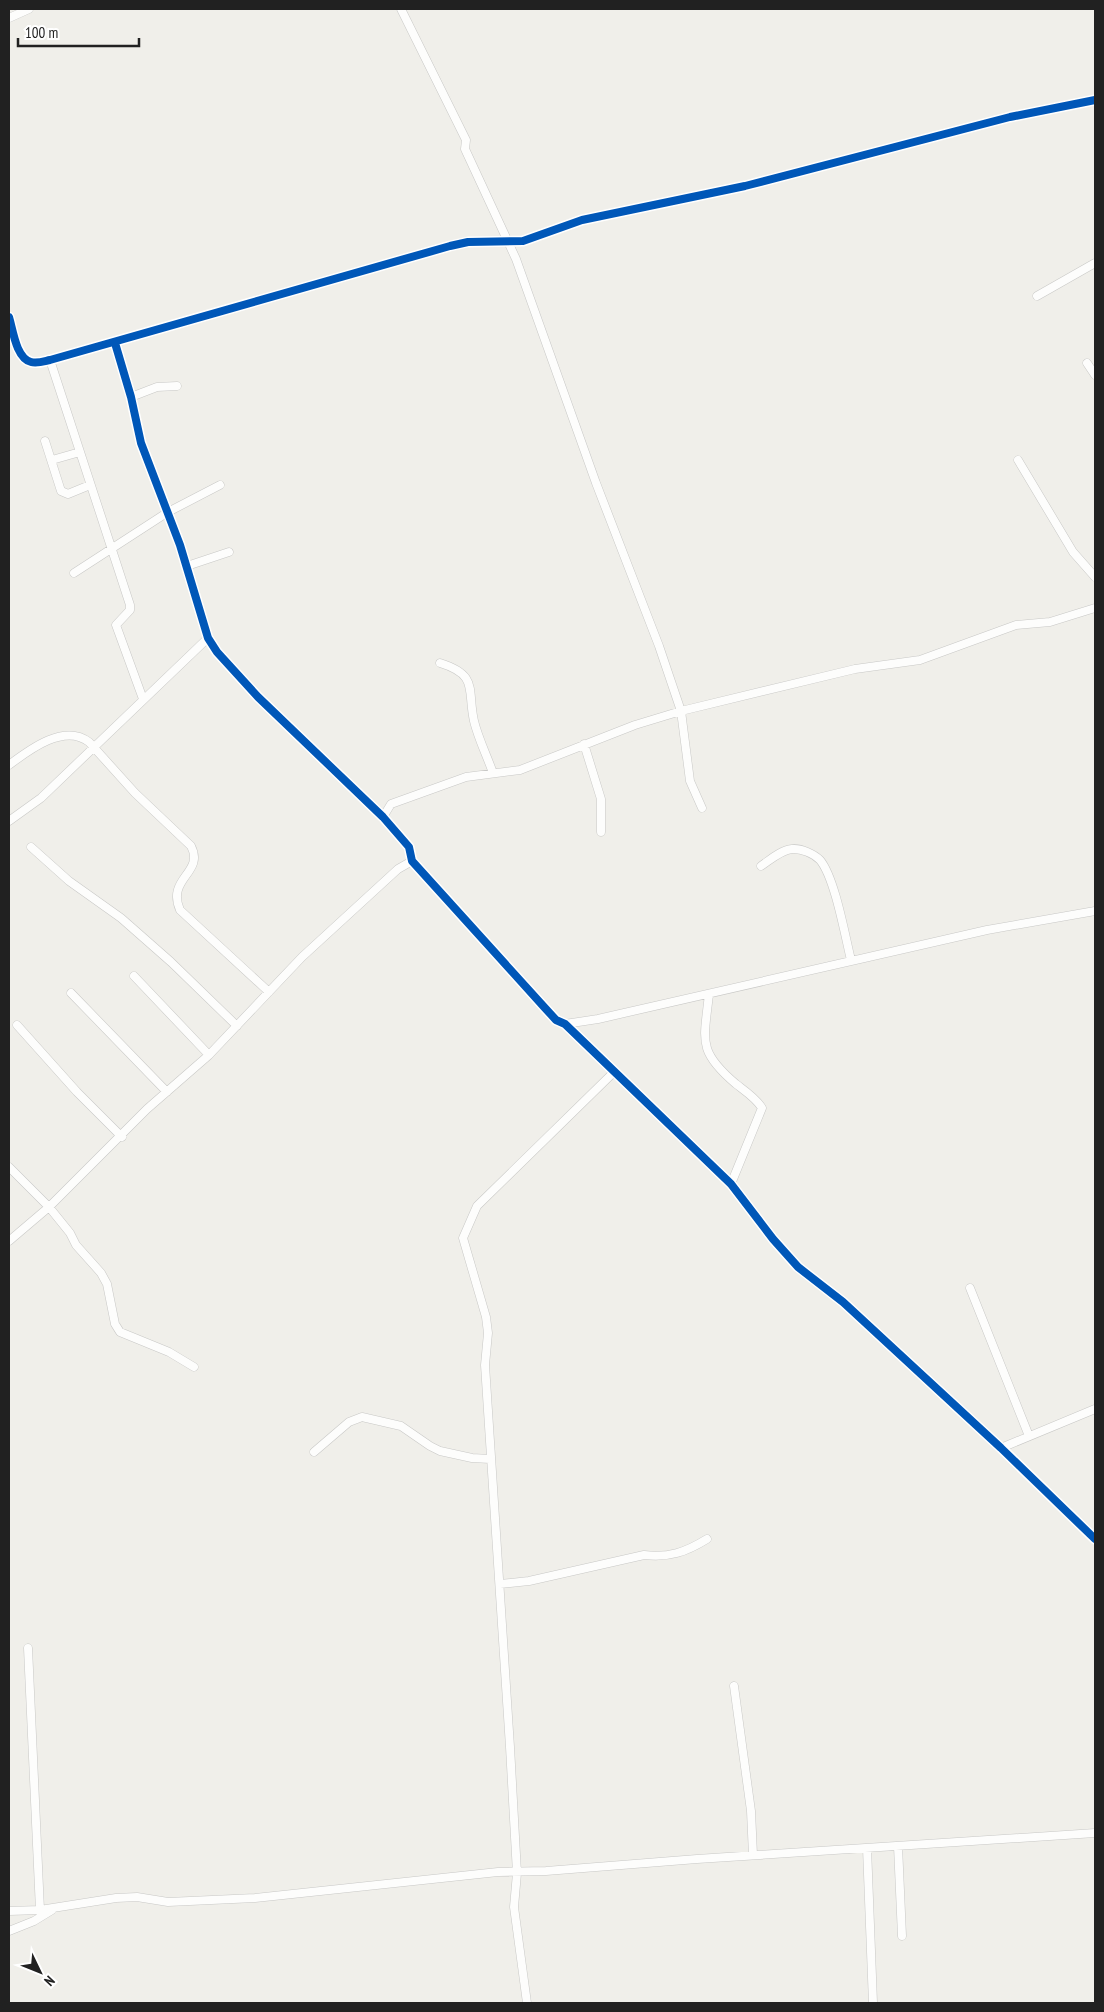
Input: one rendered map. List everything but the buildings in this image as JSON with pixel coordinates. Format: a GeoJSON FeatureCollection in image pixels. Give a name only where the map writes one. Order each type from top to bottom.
{"type":"FeatureCollection","features":[{"type":"Feature","properties":{"kind":"street"},"geometry":{"type":"LineString","coordinates":[[9,18],[29,9]]}},
{"type":"Feature","properties":{"kind":"street"},"geometry":{"type":"LineString","coordinates":[[401,9],[466,140],[465,149],[507,241],[563,388],[596,483],[659,646],[681,711],[690,781],[702,808]]}},
{"type":"Feature","properties":{"kind":"street"},"geometry":{"type":"LineString","coordinates":[[9,318],[19,349],[25,360],[33,363],[50,360],[450,246],[468,242],[523,241],[582,220],[745,186],[1010,117],[1095,100]]}},
{"type":"Feature","properties":{"kind":"street"},"geometry":{"type":"LineString","coordinates":[[1037,296],[1095,263]]}},
{"type":"Feature","properties":{"kind":"street"},"geometry":{"type":"LineString","coordinates":[[115,343],[131,397],[141,443],[187,566],[208,638],[217,652],[258,697],[383,817],[409,848],[412,861],[556,1020],[565,1024],[732,1184],[773,1239],[798,1267],[843,1302],[1001,1448],[1095,1540]]}},
{"type":"Feature","properties":{"kind":"street"},"geometry":{"type":"LineString","coordinates":[[50,360],[130,605],[130,610],[118,622],[118,632],[144,699]]}},
{"type":"Feature","properties":{"kind":"street"},"geometry":{"type":"LineString","coordinates":[[1087,363],[1095,375]]}},
{"type":"Feature","properties":{"kind":"street"},"geometry":{"type":"LineString","coordinates":[[131,397],[157,387],[177,386]]}},
{"type":"Feature","properties":{"kind":"street"},"geometry":{"type":"LineString","coordinates":[[45,441],[59,488],[64,494],[90,485]]}},
{"type":"Feature","properties":{"kind":"street"},"geometry":{"type":"LineString","coordinates":[[52,460],[80,452]]}},
{"type":"Feature","properties":{"kind":"street"},"geometry":{"type":"LineString","coordinates":[[1018,460],[1074,552],[1095,577]]}},
{"type":"Feature","properties":{"kind":"street"},"geometry":{"type":"LineString","coordinates":[[74,573],[168,512],[220,485]]}},
{"type":"Feature","properties":{"kind":"street"},"geometry":{"type":"LineString","coordinates":[[187,566],[229,552]]}},
{"type":"Feature","properties":{"kind":"street"},"geometry":{"type":"LineString","coordinates":[[383,817],[391,804],[466,776],[520,770],[584,744],[681,711],[855,669],[920,660],[1016,625],[1050,622],[1095,608]]}},
{"type":"Feature","properties":{"kind":"street"},"geometry":{"type":"LineString","coordinates":[[9,821],[41,798],[208,638]]}},
{"type":"Feature","properties":{"kind":"street"},"geometry":{"type":"LineString","coordinates":[[440,663],[460,670],[467,680],[472,696],[474,721],[493,773]]}},
{"type":"Feature","properties":{"kind":"street"},"geometry":{"type":"LineString","coordinates":[[9,765],[30,749],[59,737],[84,738],[191,846],[195,854],[193,866],[177,887],[175,900],[180,910],[269,992]]}},
{"type":"Feature","properties":{"kind":"street"},"geometry":{"type":"LineString","coordinates":[[584,744],[601,799],[601,832]]}},
{"type":"Feature","properties":{"kind":"street"},"geometry":{"type":"LineString","coordinates":[[31,847],[69,881],[121,918],[237,1026]]}},
{"type":"Feature","properties":{"kind":"street"},"geometry":{"type":"LineString","coordinates":[[761,866],[775,856],[791,849],[807,852],[819,859],[828,873],[851,960]]}},
{"type":"Feature","properties":{"kind":"street"},"geometry":{"type":"LineString","coordinates":[[9,1240],[49,1207],[167,1092],[208,1056],[302,957],[398,869],[412,861]]}},
{"type":"Feature","properties":{"kind":"street"},"geometry":{"type":"LineString","coordinates":[[565,1024],[598,1019],[987,930],[1095,911]]}},
{"type":"Feature","properties":{"kind":"street"},"geometry":{"type":"LineString","coordinates":[[134,976],[208,1056]]}},
{"type":"Feature","properties":{"kind":"street"},"geometry":{"type":"LineString","coordinates":[[72,993],[167,1092]]}},
{"type":"Feature","properties":{"kind":"street"},"geometry":{"type":"LineString","coordinates":[[709,994],[704,1039],[709,1058],[762,1108],[732,1184]]}},
{"type":"Feature","properties":{"kind":"street"},"geometry":{"type":"LineString","coordinates":[[17,1025],[77,1092],[122,1137]]}},
{"type":"Feature","properties":{"kind":"street"},"geometry":{"type":"LineString","coordinates":[[527,2003],[516,1925],[517,1873],[485,1365],[488,1333],[486,1317],[464,1245],[465,1231],[477,1206],[614,1072]]}},
{"type":"Feature","properties":{"kind":"street"},"geometry":{"type":"LineString","coordinates":[[9,1167],[49,1207],[76,1245],[101,1273],[107,1284],[115,1324],[120,1332],[170,1352],[194,1367]]}},
{"type":"Feature","properties":{"kind":"street"},"geometry":{"type":"LineString","coordinates":[[970,1288],[1028,1436]]}},
{"type":"Feature","properties":{"kind":"street"},"geometry":{"type":"LineString","coordinates":[[1001,1448],[1095,1409]]}},
{"type":"Feature","properties":{"kind":"street"},"geometry":{"type":"LineString","coordinates":[[314,1452],[328,1442],[349,1422],[362,1417],[401,1426],[440,1451],[472,1458],[490,1459]]}},
{"type":"Feature","properties":{"kind":"street"},"geometry":{"type":"LineString","coordinates":[[500,1584],[529,1582],[644,1555],[662,1558],[678,1554],[707,1539]]}},
{"type":"Feature","properties":{"kind":"street"},"geometry":{"type":"LineString","coordinates":[[28,1648],[40,1910]]}},
{"type":"Feature","properties":{"kind":"street"},"geometry":{"type":"LineString","coordinates":[[734,1686],[744,1748],[753,1855]]}},
{"type":"Feature","properties":{"kind":"street"},"geometry":{"type":"LineString","coordinates":[[9,1911],[40,1910],[116,1898],[137,1897],[168,1902],[254,1898],[498,1872],[517,1873],[753,1855],[1095,1833]]}},
{"type":"Feature","properties":{"kind":"street"},"geometry":{"type":"LineString","coordinates":[[898,1846],[902,1936]]}},
{"type":"Feature","properties":{"kind":"street"},"geometry":{"type":"LineString","coordinates":[[867,1848],[873,2003]]}},
{"type":"Feature","properties":{"kind":"street"},"geometry":{"type":"LineString","coordinates":[[9,1931],[34,1921],[58,1906]]}},
{"type":"Feature","properties":{"kind":"cycle path"},"geometry":{"type":"LineString","coordinates":[[9,317],[16,343],[22,355],[31,362],[36,363],[450,246],[468,242],[523,241],[582,220],[745,186],[1010,117],[1095,100]]}},
{"type":"Feature","properties":{"kind":"cycle path"},"geometry":{"type":"LineString","coordinates":[[115,343],[131,397],[141,443],[180,545],[208,638],[217,652],[258,697],[383,817],[409,847],[412,861],[556,1020],[565,1024],[731,1184],[773,1239],[798,1267],[843,1302],[1001,1448],[1095,1539]]}}]}
